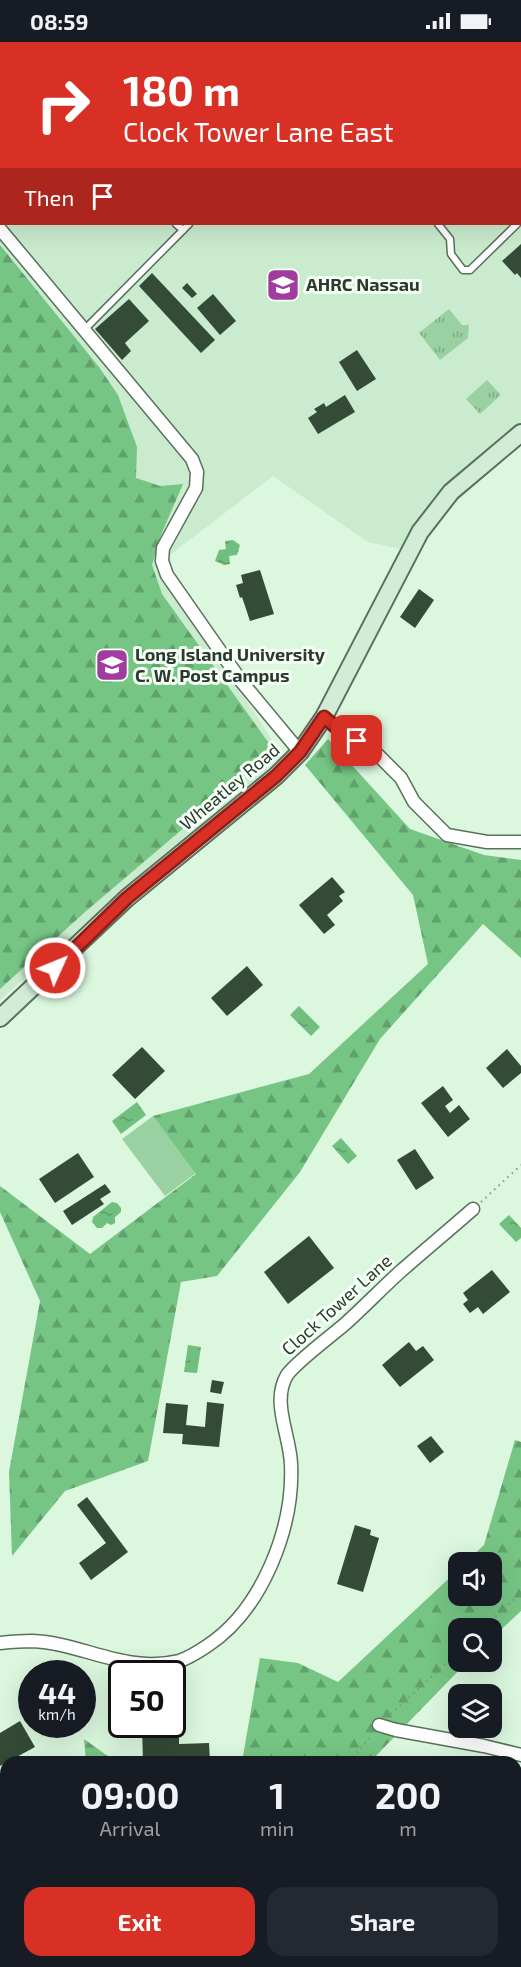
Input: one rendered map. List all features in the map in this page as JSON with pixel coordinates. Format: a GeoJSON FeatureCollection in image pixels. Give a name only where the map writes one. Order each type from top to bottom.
{"type":"FeatureCollection","features":[{"type":"Feature","properties":{"kind":"main road","name":"Wheatley Road"},"geometry":{"type":"LineString","coordinates":[[0,1018],[127,898],[276,776],[300,752],[324,717],[420,532],[450,492],[521,433]]}},
{"type":"Feature","properties":{"kind":"street"},"geometry":{"type":"LineString","coordinates":[[0,229],[192,459],[197,472],[196,488],[163,548],[162,561],[167,574],[242,681],[300,752]]}},
{"type":"Feature","properties":{"kind":"street"},"geometry":{"type":"LineString","coordinates":[[324,717],[345,735],[370,747],[401,778],[414,802],[447,835],[487,842],[521,842]]}},
{"type":"Feature","properties":{"kind":"street","name":"Clock Tower Lane"},"geometry":{"type":"LineString","coordinates":[[0,1643],[32,1641],[127,1663],[153,1665],[180,1660],[194,1654],[228,1629],[260,1587],[281,1539],[290,1496],[291,1464],[281,1411],[280,1389],[289,1373],[364,1307],[399,1272],[473,1209]]}},
{"type":"Feature","properties":{"kind":"street"},"geometry":{"type":"LineString","coordinates":[[380,1725],[521,1755]]}},
{"type":"Feature","properties":{"kind":"lane"},"geometry":{"type":"LineString","coordinates":[[177,225],[183,230]]}},
{"type":"Feature","properties":{"kind":"lane"},"geometry":{"type":"LineString","coordinates":[[83,330],[188,225]]}},
{"type":"Feature","properties":{"kind":"lane"},"geometry":{"type":"LineString","coordinates":[[439,225],[450,238],[452,254],[463,270],[470,270],[516,225]]}},
{"type":"Feature","properties":{"kind":"path"},"geometry":{"type":"LineString","coordinates":[[473,1209],[521,1165]]}},
{"type":"Feature","properties":{"kind":"path"},"geometry":{"type":"LineString","coordinates":[[494,1618],[521,1593]]}},
{"type":"Feature","properties":{"kind":"path"},"geometry":{"type":"LineString","coordinates":[[354,1756],[380,1725],[448,1661]]}},
{"type":"Feature","properties":{"kind":"shaded area"},"geometry":{"type":"Polygon","coordinates":[[[0,225],[521,225],[521,433],[465,479],[409,551],[368,542],[273,476],[162,561],[167,575],[282,756],[0,1000],[0,225]]]}},
{"type":"Feature","properties":{"kind":"green space","name":"Long Island University C. W. Post Campus"},"geometry":{"type":"Polygon","coordinates":[[[0,245],[99,367],[118,395],[137,447],[136,478],[160,486],[183,484],[161,535],[152,565],[162,594],[268,742],[266,758],[85,912],[0,989],[0,245]]]}},
{"type":"Feature","properties":{"kind":"green space"},"geometry":{"type":"Polygon","coordinates":[[[449,309],[462,325],[469,325],[468,338],[440,360],[419,333],[449,309]]]}},
{"type":"Feature","properties":{"kind":"green space"},"geometry":{"type":"Polygon","coordinates":[[[487,380],[501,395],[480,414],[466,399],[487,380]]]}},
{"type":"Feature","properties":{"kind":"green space"},"geometry":{"type":"Polygon","coordinates":[[[328,739],[410,829],[484,855],[521,860],[521,958],[483,924],[380,1039],[300,1172],[217,1276],[181,1282],[148,1461],[65,1491],[12,1556],[9,1472],[40,1301],[0,1212],[0,1186],[90,1254],[196,1174],[153,1116],[309,1074],[428,964],[413,895],[305,765],[328,739]]]}},
{"type":"Feature","properties":{"kind":"green space"},"geometry":{"type":"Polygon","coordinates":[[[153,1116],[196,1173],[165,1196],[122,1139],[153,1116]]]}},
{"type":"Feature","properties":{"kind":"green space"},"geometry":{"type":"Polygon","coordinates":[[[515,1440],[521,1442],[521,1611],[502,1629],[502,1618],[448,1618],[448,1672],[457,1672],[376,1756],[243,1756],[260,1658],[298,1663],[338,1682],[448,1579],[448,1606],[502,1606],[502,1552],[477,1552],[484,1545],[515,1440]]]}},
{"type":"Feature","properties":{"kind":"green space"},"geometry":{"type":"Polygon","coordinates":[[[84,1739],[108,1756],[85,1756],[84,1739]]]}},
{"type":"Feature","properties":{"kind":"water"},"geometry":{"type":"Polygon","coordinates":[[[233,540],[240,545],[237,555],[229,556],[230,564],[224,565],[215,561],[219,550],[226,549],[225,541],[233,540]]]}},
{"type":"Feature","properties":{"kind":"water"},"geometry":{"type":"Polygon","coordinates":[[[299,1006],[320,1027],[311,1036],[290,1015],[299,1006]]]}},
{"type":"Feature","properties":{"kind":"water"},"geometry":{"type":"Polygon","coordinates":[[[137,1102],[146,1115],[121,1134],[112,1121],[137,1102]]]}},
{"type":"Feature","properties":{"kind":"water"},"geometry":{"type":"Polygon","coordinates":[[[341,1138],[357,1156],[348,1164],[332,1146],[341,1138]]]}},
{"type":"Feature","properties":{"kind":"water"},"geometry":{"type":"Polygon","coordinates":[[[112,1202],[117,1203],[121,1208],[121,1212],[115,1217],[115,1223],[111,1225],[107,1223],[102,1228],[97,1228],[92,1222],[93,1217],[112,1202]]]}},
{"type":"Feature","properties":{"kind":"water"},"geometry":{"type":"Polygon","coordinates":[[[509,1215],[521,1228],[521,1238],[516,1242],[499,1224],[509,1215]]]}},
{"type":"Feature","properties":{"kind":"water"},"geometry":{"type":"Polygon","coordinates":[[[188,1345],[201,1347],[197,1373],[184,1372],[188,1345]]]}},
{"type":"Feature","properties":{"kind":"building"},"geometry":{"type":"Polygon","coordinates":[[[521,244],[521,278],[502,261],[521,244]]]}},
{"type":"Feature","properties":{"kind":"building"},"geometry":{"type":"Polygon","coordinates":[[[152,273],[215,340],[201,353],[139,286],[152,273]]]}},
{"type":"Feature","properties":{"kind":"building"},"geometry":{"type":"Polygon","coordinates":[[[187,283],[197,294],[192,298],[182,288],[187,283]]]}},
{"type":"Feature","properties":{"kind":"building"},"geometry":{"type":"Polygon","coordinates":[[[213,294],[236,321],[220,335],[197,308],[213,294]]]}},
{"type":"Feature","properties":{"kind":"building"},"geometry":{"type":"Polygon","coordinates":[[[129,299],[149,321],[125,343],[131,351],[122,360],[95,329],[129,299]]]}},
{"type":"Feature","properties":{"kind":"building"},"geometry":{"type":"Polygon","coordinates":[[[357,350],[376,379],[357,391],[339,362],[357,350]]]}},
{"type":"Feature","properties":{"kind":"building"},"geometry":{"type":"Polygon","coordinates":[[[345,395],[355,412],[318,434],[308,418],[317,412],[314,409],[324,403],[326,407],[345,395]]]}},
{"type":"Feature","properties":{"kind":"building"},"geometry":{"type":"Polygon","coordinates":[[[260,570],[274,614],[250,621],[236,585],[243,583],[241,575],[260,570]]]}},
{"type":"Feature","properties":{"kind":"building"},"geometry":{"type":"Polygon","coordinates":[[[419,589],[434,600],[415,628],[400,617],[419,589]]]}},
{"type":"Feature","properties":{"kind":"building"},"geometry":{"type":"Polygon","coordinates":[[[332,877],[345,892],[339,896],[343,901],[327,915],[335,925],[324,934],[299,905],[332,877]]]}},
{"type":"Feature","properties":{"kind":"building"},"geometry":{"type":"Polygon","coordinates":[[[247,966],[263,985],[227,1016],[211,998],[247,966]]]}},
{"type":"Feature","properties":{"kind":"building"},"geometry":{"type":"Polygon","coordinates":[[[142,1047],[165,1071],[135,1099],[112,1075],[142,1047]]]}},
{"type":"Feature","properties":{"kind":"building"},"geometry":{"type":"Polygon","coordinates":[[[507,1049],[521,1066],[521,1073],[503,1088],[486,1068],[507,1049]]]}},
{"type":"Feature","properties":{"kind":"building"},"geometry":{"type":"Polygon","coordinates":[[[443,1086],[453,1100],[445,1106],[450,1113],[459,1105],[470,1119],[448,1137],[421,1103],[443,1086]]]}},
{"type":"Feature","properties":{"kind":"building"},"geometry":{"type":"Polygon","coordinates":[[[415,1149],[434,1178],[416,1190],[397,1160],[415,1149]]]}},
{"type":"Feature","properties":{"kind":"building"},"geometry":{"type":"Polygon","coordinates":[[[78,1153],[94,1177],[55,1203],[39,1179],[78,1153]]]}},
{"type":"Feature","properties":{"kind":"building"},"geometry":{"type":"Polygon","coordinates":[[[105,1184],[111,1192],[100,1199],[104,1204],[72,1225],[63,1211],[105,1184]]]}},
{"type":"Feature","properties":{"kind":"building"},"geometry":{"type":"Polygon","coordinates":[[[309,1236],[334,1268],[288,1304],[264,1272],[309,1236]]]}},
{"type":"Feature","properties":{"kind":"building"},"geometry":{"type":"Polygon","coordinates":[[[492,1270],[510,1292],[483,1314],[478,1307],[470,1313],[463,1304],[468,1300],[463,1293],[492,1270]]]}},
{"type":"Feature","properties":{"kind":"building"},"geometry":{"type":"Polygon","coordinates":[[[409,1342],[416,1351],[423,1346],[434,1360],[400,1387],[382,1365],[409,1342]]]}},
{"type":"Feature","properties":{"kind":"building"},"geometry":{"type":"Polygon","coordinates":[[[212,1380],[224,1382],[221,1394],[210,1392],[212,1380]]]}},
{"type":"Feature","properties":{"kind":"building"},"geometry":{"type":"Polygon","coordinates":[[[207,1402],[224,1404],[219,1447],[182,1444],[183,1434],[163,1433],[166,1403],[188,1405],[186,1425],[205,1427],[207,1402]]]}},
{"type":"Feature","properties":{"kind":"building"},"geometry":{"type":"Polygon","coordinates":[[[431,1436],[444,1452],[430,1463],[417,1446],[431,1436]]]}},
{"type":"Feature","properties":{"kind":"building"},"geometry":{"type":"Polygon","coordinates":[[[87,1497],[128,1552],[91,1580],[79,1563],[106,1543],[77,1505],[87,1497]]]}},
{"type":"Feature","properties":{"kind":"building"},"geometry":{"type":"Polygon","coordinates":[[[355,1525],[371,1530],[370,1535],[379,1538],[363,1592],[337,1584],[355,1525]]]}},
{"type":"Feature","properties":{"kind":"building"},"geometry":{"type":"Polygon","coordinates":[[[18,1722],[18,1738],[30,1738],[35,1747],[18,1756],[0,1756],[0,1733],[18,1722]]]}},
{"type":"Feature","properties":{"kind":"building"},"geometry":{"type":"Polygon","coordinates":[[[142,1738],[179,1738],[179,1744],[209,1743],[210,1756],[143,1756],[142,1738]]]}},
{"type":"Feature","properties":{"kind":"place","name":"AHRC Nassau"},"geometry":{"type":"Point","coordinates":[283,285]}},
{"type":"Feature","properties":{"kind":"place","name":"Long Island University C. W. Post Campus"},"geometry":{"type":"Point","coordinates":[112,665]}},
{"type":"Feature","properties":{"kind":"route"},"geometry":{"type":"LineString","coordinates":[[55,968],[127,898],[276,776],[300,752],[324,717],[345,735],[357,741]]}}]}
